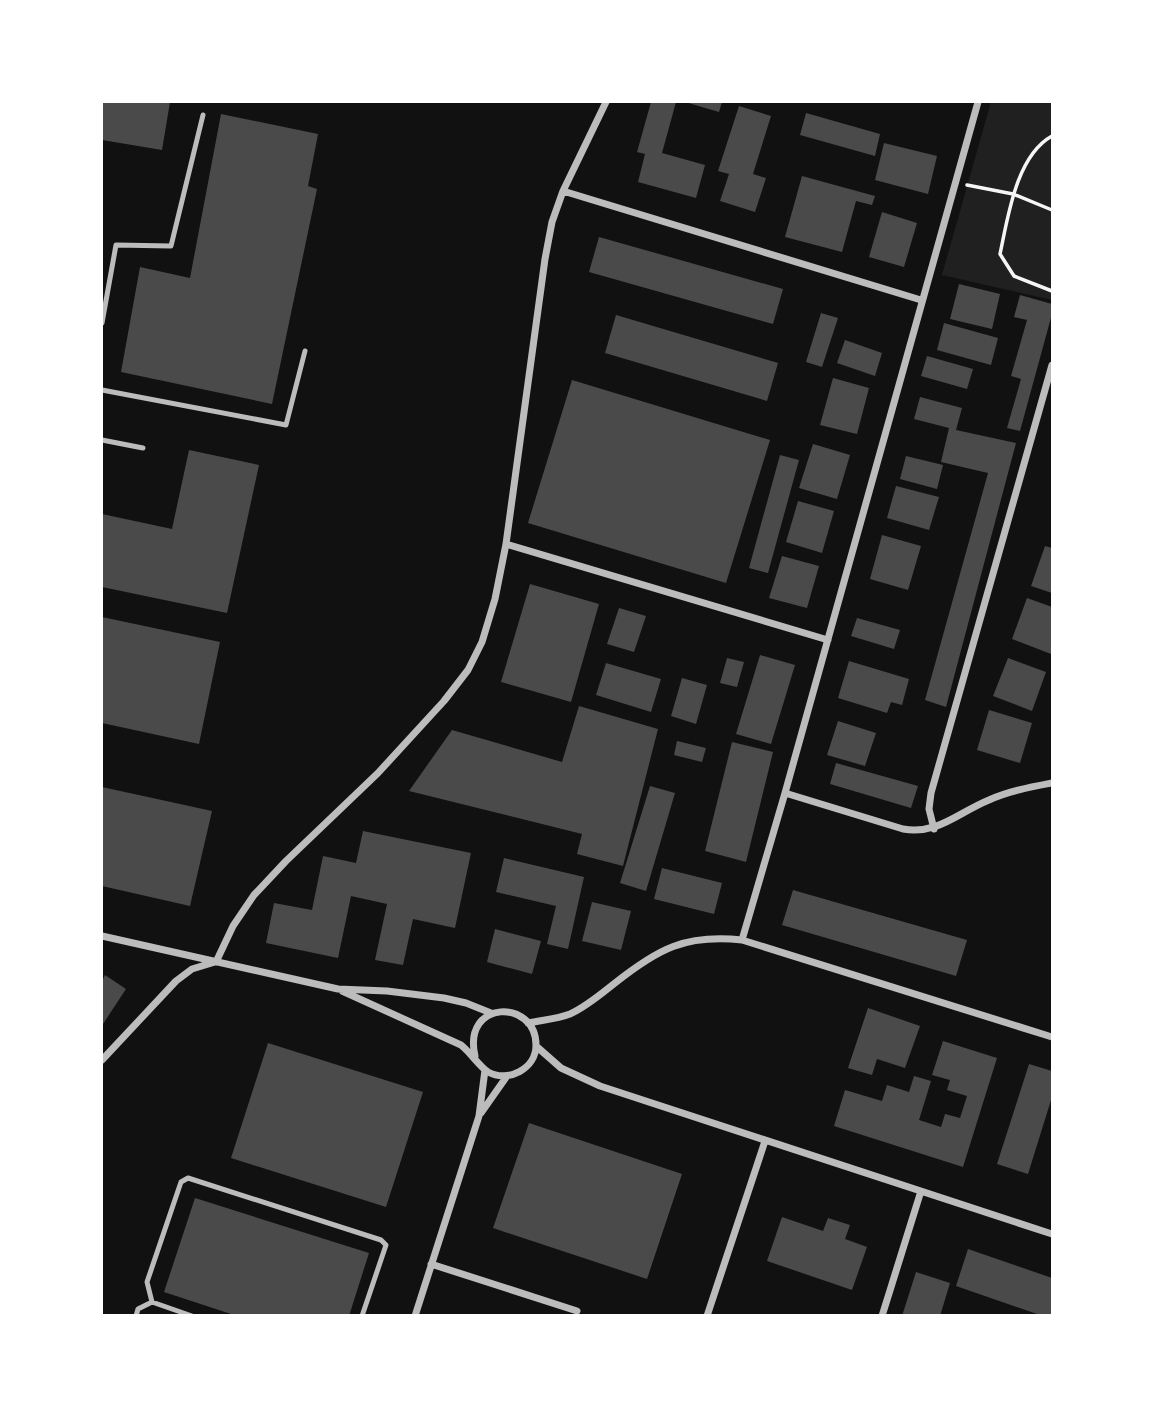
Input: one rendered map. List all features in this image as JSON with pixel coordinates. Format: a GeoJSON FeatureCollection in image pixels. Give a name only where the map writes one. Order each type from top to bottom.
{"type":"FeatureCollection","features":[{"type":"Feature","properties":{"kind":"street"},"geometry":{"type":"LineString","coordinates":[[102,1060],[176,981],[192,970],[216,962],[233,926],[254,895],[378,773],[444,701],[468,670],[482,642],[495,599],[506,544],[552,222],[606,102]]}},
{"type":"Feature","properties":{"kind":"street"},"geometry":{"type":"LineString","coordinates":[[742,940],[978,102]]}},
{"type":"Feature","properties":{"kind":"street"},"geometry":{"type":"LineString","coordinates":[[564,191],[921,300]]}},
{"type":"Feature","properties":{"kind":"street"},"geometry":{"type":"LineString","coordinates":[[934,829],[929,809],[931,793],[1052,365]]}},
{"type":"Feature","properties":{"kind":"street"},"geometry":{"type":"LineString","coordinates":[[506,544],[828,640]]}},
{"type":"Feature","properties":{"kind":"street"},"geometry":{"type":"LineString","coordinates":[[785,793],[903,829],[919,831],[934,829],[992,799],[1028,787],[1052,783]]}},
{"type":"Feature","properties":{"kind":"street"},"geometry":{"type":"LineString","coordinates":[[102,936],[338,989],[429,995],[466,1003],[491,1013],[511,1012],[528,1023],[534,1035],[534,1054],[524,1069],[507,1076],[499,1076],[485,1070],[475,1056],[450,1039],[338,989]]}},
{"type":"Feature","properties":{"kind":"street"},"geometry":{"type":"LineString","coordinates":[[528,1023],[571,1013],[598,997],[662,950],[697,939],[718,937],[742,940],[1052,1037]]}},
{"type":"Feature","properties":{"kind":"street"},"geometry":{"type":"LineString","coordinates":[[475,1056],[473,1033],[478,1024],[491,1013]]}},
{"type":"Feature","properties":{"kind":"street"},"geometry":{"type":"LineString","coordinates":[[536,1046],[561,1068],[600,1086],[1052,1234]]}},
{"type":"Feature","properties":{"kind":"street"},"geometry":{"type":"LineString","coordinates":[[415,1315],[479,1116],[485,1070]]}},
{"type":"Feature","properties":{"kind":"street"},"geometry":{"type":"LineString","coordinates":[[479,1116],[507,1076]]}},
{"type":"Feature","properties":{"kind":"street"},"geometry":{"type":"LineString","coordinates":[[707,1315],[765,1141]]}},
{"type":"Feature","properties":{"kind":"street"},"geometry":{"type":"LineString","coordinates":[[882,1315],[920,1191]]}},
{"type":"Feature","properties":{"kind":"street"},"geometry":{"type":"LineString","coordinates":[[432,1264],[577,1311]]}},
{"type":"Feature","properties":{"kind":"lane"},"geometry":{"type":"LineString","coordinates":[[102,323],[116,245],[171,246],[203,115]]}},
{"type":"Feature","properties":{"kind":"lane"},"geometry":{"type":"LineString","coordinates":[[102,390],[286,425],[305,351]]}},
{"type":"Feature","properties":{"kind":"lane"},"geometry":{"type":"LineString","coordinates":[[102,440],[143,448]]}},
{"type":"Feature","properties":{"kind":"lane"},"geometry":{"type":"LineString","coordinates":[[152,1302],[147,1282],[181,1182],[188,1178],[381,1240],[386,1245],[362,1315]]}},
{"type":"Feature","properties":{"kind":"lane"},"geometry":{"type":"LineString","coordinates":[[135,1315],[138,1309],[152,1302],[192,1315]]}},
{"type":"Feature","properties":{"kind":"path"},"geometry":{"type":"LineString","coordinates":[[1052,136],[1034,150],[1013,194],[1000,254],[1014,276],[1052,290]]}},
{"type":"Feature","properties":{"kind":"path"},"geometry":{"type":"LineString","coordinates":[[955,183],[1013,194],[1052,210]]}},
{"type":"Feature","properties":{"kind":"shaded area"},"geometry":{"type":"Polygon","coordinates":[[[991,102],[1052,102],[1052,300],[942,275],[991,102]]]}},
{"type":"Feature","properties":{"kind":"building"},"geometry":{"type":"Polygon","coordinates":[[[102,102],[170,102],[162,150],[102,140],[102,102]]]}},
{"type":"Feature","properties":{"kind":"building"},"geometry":{"type":"Polygon","coordinates":[[[651,102],[676,102],[662,153],[705,165],[696,198],[638,182],[645,154],[637,152],[651,102]]]}},
{"type":"Feature","properties":{"kind":"building"},"geometry":{"type":"Polygon","coordinates":[[[685,102],[722,102],[719,112],[685,102]]]}},
{"type":"Feature","properties":{"kind":"building"},"geometry":{"type":"Polygon","coordinates":[[[739,106],[771,116],[753,174],[766,178],[755,212],[720,201],[729,174],[718,171],[739,106]]]}},
{"type":"Feature","properties":{"kind":"building"},"geometry":{"type":"Polygon","coordinates":[[[806,113],[880,134],[875,156],[800,135],[806,113]]]}},
{"type":"Feature","properties":{"kind":"building"},"geometry":{"type":"Polygon","coordinates":[[[221,114],[318,134],[308,186],[317,189],[272,404],[121,372],[140,267],[190,278],[221,114]]]}},
{"type":"Feature","properties":{"kind":"building"},"geometry":{"type":"Polygon","coordinates":[[[884,143],[937,156],[928,194],[875,180],[884,143]]]}},
{"type":"Feature","properties":{"kind":"building"},"geometry":{"type":"Polygon","coordinates":[[[802,176],[875,196],[872,205],[856,201],[842,252],[785,237],[802,176]]]}},
{"type":"Feature","properties":{"kind":"building"},"geometry":{"type":"Polygon","coordinates":[[[882,212],[917,223],[904,267],[869,257],[882,212]]]}},
{"type":"Feature","properties":{"kind":"building"},"geometry":{"type":"Polygon","coordinates":[[[599,237],[783,289],[773,324],[589,272],[599,237]]]}},
{"type":"Feature","properties":{"kind":"building"},"geometry":{"type":"Polygon","coordinates":[[[959,284],[1000,294],[992,329],[950,319],[959,284]]]}},
{"type":"Feature","properties":{"kind":"building"},"geometry":{"type":"Polygon","coordinates":[[[1020,295],[1052,304],[1052,314],[1020,431],[1007,428],[1021,379],[1011,376],[1027,320],[1014,317],[1020,295]]]}},
{"type":"Feature","properties":{"kind":"building"},"geometry":{"type":"Polygon","coordinates":[[[821,313],[838,318],[822,367],[806,362],[821,313]]]}},
{"type":"Feature","properties":{"kind":"building"},"geometry":{"type":"Polygon","coordinates":[[[616,315],[778,363],[767,401],[605,353],[616,315]]]}},
{"type":"Feature","properties":{"kind":"building"},"geometry":{"type":"Polygon","coordinates":[[[944,323],[998,338],[991,365],[937,350],[944,323]]]}},
{"type":"Feature","properties":{"kind":"building"},"geometry":{"type":"Polygon","coordinates":[[[845,340],[882,353],[875,376],[837,363],[845,340]]]}},
{"type":"Feature","properties":{"kind":"building"},"geometry":{"type":"Polygon","coordinates":[[[927,356],[973,369],[967,389],[921,376],[927,356]]]}},
{"type":"Feature","properties":{"kind":"building"},"geometry":{"type":"Polygon","coordinates":[[[833,378],[869,388],[857,434],[820,425],[833,378]]]}},
{"type":"Feature","properties":{"kind":"building"},"geometry":{"type":"Polygon","coordinates":[[[572,380],[770,440],[726,583],[528,523],[572,380]]]}},
{"type":"Feature","properties":{"kind":"building"},"geometry":{"type":"Polygon","coordinates":[[[920,397],[962,408],[956,430],[1016,443],[946,707],[925,700],[988,473],[941,462],[949,428],[914,419],[920,397]]]}},
{"type":"Feature","properties":{"kind":"building"},"geometry":{"type":"Polygon","coordinates":[[[813,444],[850,455],[837,499],[799,488],[813,444]]]}},
{"type":"Feature","properties":{"kind":"building"},"geometry":{"type":"Polygon","coordinates":[[[189,450],[259,465],[227,613],[102,587],[102,514],[172,529],[189,450]]]}},
{"type":"Feature","properties":{"kind":"building"},"geometry":{"type":"Polygon","coordinates":[[[780,455],[799,460],[768,573],[749,568],[780,455]]]}},
{"type":"Feature","properties":{"kind":"building"},"geometry":{"type":"Polygon","coordinates":[[[906,456],[943,465],[937,489],[900,479],[906,456]]]}},
{"type":"Feature","properties":{"kind":"building"},"geometry":{"type":"Polygon","coordinates":[[[896,486],[939,497],[929,530],[887,518],[896,486]]]}},
{"type":"Feature","properties":{"kind":"building"},"geometry":{"type":"Polygon","coordinates":[[[798,501],[834,511],[822,553],[786,542],[798,501]]]}},
{"type":"Feature","properties":{"kind":"building"},"geometry":{"type":"Polygon","coordinates":[[[882,535],[921,546],[908,590],[870,579],[882,535]]]}},
{"type":"Feature","properties":{"kind":"building"},"geometry":{"type":"Polygon","coordinates":[[[1045,546],[1052,548],[1052,593],[1031,586],[1045,546]]]}},
{"type":"Feature","properties":{"kind":"building"},"geometry":{"type":"Polygon","coordinates":[[[782,556],[819,566],[807,608],[769,598],[782,556]]]}},
{"type":"Feature","properties":{"kind":"building"},"geometry":{"type":"Polygon","coordinates":[[[530,584],[599,604],[571,702],[501,682],[530,584]]]}},
{"type":"Feature","properties":{"kind":"building"},"geometry":{"type":"Polygon","coordinates":[[[1027,598],[1052,607],[1051,654],[1012,639],[1027,598]]]}},
{"type":"Feature","properties":{"kind":"building"},"geometry":{"type":"Polygon","coordinates":[[[619,608],[646,616],[634,652],[607,644],[619,608]]]}},
{"type":"Feature","properties":{"kind":"building"},"geometry":{"type":"Polygon","coordinates":[[[102,617],[220,642],[199,744],[102,723],[102,617]]]}},
{"type":"Feature","properties":{"kind":"building"},"geometry":{"type":"Polygon","coordinates":[[[857,618],[900,630],[894,649],[851,636],[857,618]]]}},
{"type":"Feature","properties":{"kind":"building"},"geometry":{"type":"Polygon","coordinates":[[[760,655],[795,665],[771,744],[736,734],[760,655]]]}},
{"type":"Feature","properties":{"kind":"building"},"geometry":{"type":"Polygon","coordinates":[[[727,658],[744,662],[737,687],[720,683],[727,658]]]}},
{"type":"Feature","properties":{"kind":"building"},"geometry":{"type":"Polygon","coordinates":[[[1008,658],[1046,672],[1032,711],[993,696],[1008,658]]]}},
{"type":"Feature","properties":{"kind":"building"},"geometry":{"type":"Polygon","coordinates":[[[849,661],[909,679],[902,705],[891,702],[887,713],[838,698],[849,661]]]}},
{"type":"Feature","properties":{"kind":"building"},"geometry":{"type":"Polygon","coordinates":[[[606,663],[661,679],[651,712],[596,695],[606,663]]]}},
{"type":"Feature","properties":{"kind":"building"},"geometry":{"type":"Polygon","coordinates":[[[682,678],[707,685],[696,724],[671,716],[682,678]]]}},
{"type":"Feature","properties":{"kind":"building"},"geometry":{"type":"Polygon","coordinates":[[[579,706],[658,729],[623,866],[577,854],[582,834],[409,791],[452,730],[562,762],[579,706]]]}},
{"type":"Feature","properties":{"kind":"building"},"geometry":{"type":"Polygon","coordinates":[[[989,710],[1032,723],[1020,763],[977,750],[989,710]]]}},
{"type":"Feature","properties":{"kind":"building"},"geometry":{"type":"Polygon","coordinates":[[[838,721],[876,733],[865,766],[827,755],[838,721]]]}},
{"type":"Feature","properties":{"kind":"building"},"geometry":{"type":"Polygon","coordinates":[[[677,741],[706,748],[702,762],[674,755],[677,741]]]}},
{"type":"Feature","properties":{"kind":"building"},"geometry":{"type":"Polygon","coordinates":[[[732,742],[773,752],[746,862],[705,851],[732,742]]]}},
{"type":"Feature","properties":{"kind":"building"},"geometry":{"type":"Polygon","coordinates":[[[836,763],[918,786],[911,808],[830,784],[836,763]]]}},
{"type":"Feature","properties":{"kind":"building"},"geometry":{"type":"Polygon","coordinates":[[[650,786],[675,793],[646,891],[620,883],[650,786]]]}},
{"type":"Feature","properties":{"kind":"building"},"geometry":{"type":"Polygon","coordinates":[[[102,787],[212,811],[190,906],[102,886],[102,787]]]}},
{"type":"Feature","properties":{"kind":"building"},"geometry":{"type":"Polygon","coordinates":[[[363,831],[471,853],[455,928],[413,919],[403,965],[375,960],[387,904],[351,896],[338,958],[266,943],[274,903],[312,910],[323,856],[356,863],[363,831]]]}},
{"type":"Feature","properties":{"kind":"building"},"geometry":{"type":"Polygon","coordinates":[[[504,858],[584,877],[568,949],[547,944],[556,906],[496,892],[504,858]]]}},
{"type":"Feature","properties":{"kind":"building"},"geometry":{"type":"Polygon","coordinates":[[[662,868],[722,883],[714,914],[654,899],[662,868]]]}},
{"type":"Feature","properties":{"kind":"building"},"geometry":{"type":"Polygon","coordinates":[[[793,890],[967,940],[956,976],[782,925],[793,890]]]}},
{"type":"Feature","properties":{"kind":"building"},"geometry":{"type":"Polygon","coordinates":[[[592,902],[631,911],[621,950],[582,941],[592,902]]]}},
{"type":"Feature","properties":{"kind":"building"},"geometry":{"type":"Polygon","coordinates":[[[495,929],[541,941],[532,974],[487,962],[495,929]]]}},
{"type":"Feature","properties":{"kind":"building"},"geometry":{"type":"Polygon","coordinates":[[[105,975],[126,989],[103,1024],[102,981],[105,975]]]}},
{"type":"Feature","properties":{"kind":"building"},"geometry":{"type":"Polygon","coordinates":[[[868,1008],[920,1026],[905,1068],[877,1059],[872,1075],[848,1068],[868,1008]]]}},
{"type":"Feature","properties":{"kind":"building"},"geometry":{"type":"Polygon","coordinates":[[[943,1041],[997,1058],[963,1167],[834,1126],[845,1090],[882,1101],[887,1085],[909,1092],[914,1076],[931,1081],[919,1120],[941,1127],[945,1114],[960,1118],[967,1096],[947,1090],[950,1080],[932,1075],[943,1041]]]}},
{"type":"Feature","properties":{"kind":"building"},"geometry":{"type":"Polygon","coordinates":[[[268,1043],[423,1092],[386,1207],[231,1158],[268,1043]]]}},
{"type":"Feature","properties":{"kind":"building"},"geometry":{"type":"Polygon","coordinates":[[[1029,1064],[1052,1071],[1052,1097],[1028,1174],[997,1164],[1029,1064]]]}},
{"type":"Feature","properties":{"kind":"building"},"geometry":{"type":"Polygon","coordinates":[[[529,1123],[682,1174],[647,1279],[493,1228],[529,1123]]]}},
{"type":"Feature","properties":{"kind":"building"},"geometry":{"type":"Polygon","coordinates":[[[195,1198],[369,1253],[349,1316],[237,1316],[164,1292],[195,1198]]]}},
{"type":"Feature","properties":{"kind":"building"},"geometry":{"type":"Polygon","coordinates":[[[782,1217],[823,1231],[828,1218],[850,1225],[845,1239],[867,1247],[852,1290],[767,1261],[782,1217]]]}},
{"type":"Feature","properties":{"kind":"building"},"geometry":{"type":"Polygon","coordinates":[[[968,1249],[1052,1278],[1052,1316],[1043,1316],[956,1286],[968,1249]]]}},
{"type":"Feature","properties":{"kind":"building"},"geometry":{"type":"Polygon","coordinates":[[[916,1272],[950,1283],[940,1316],[902,1316],[916,1272]]]}}]}
